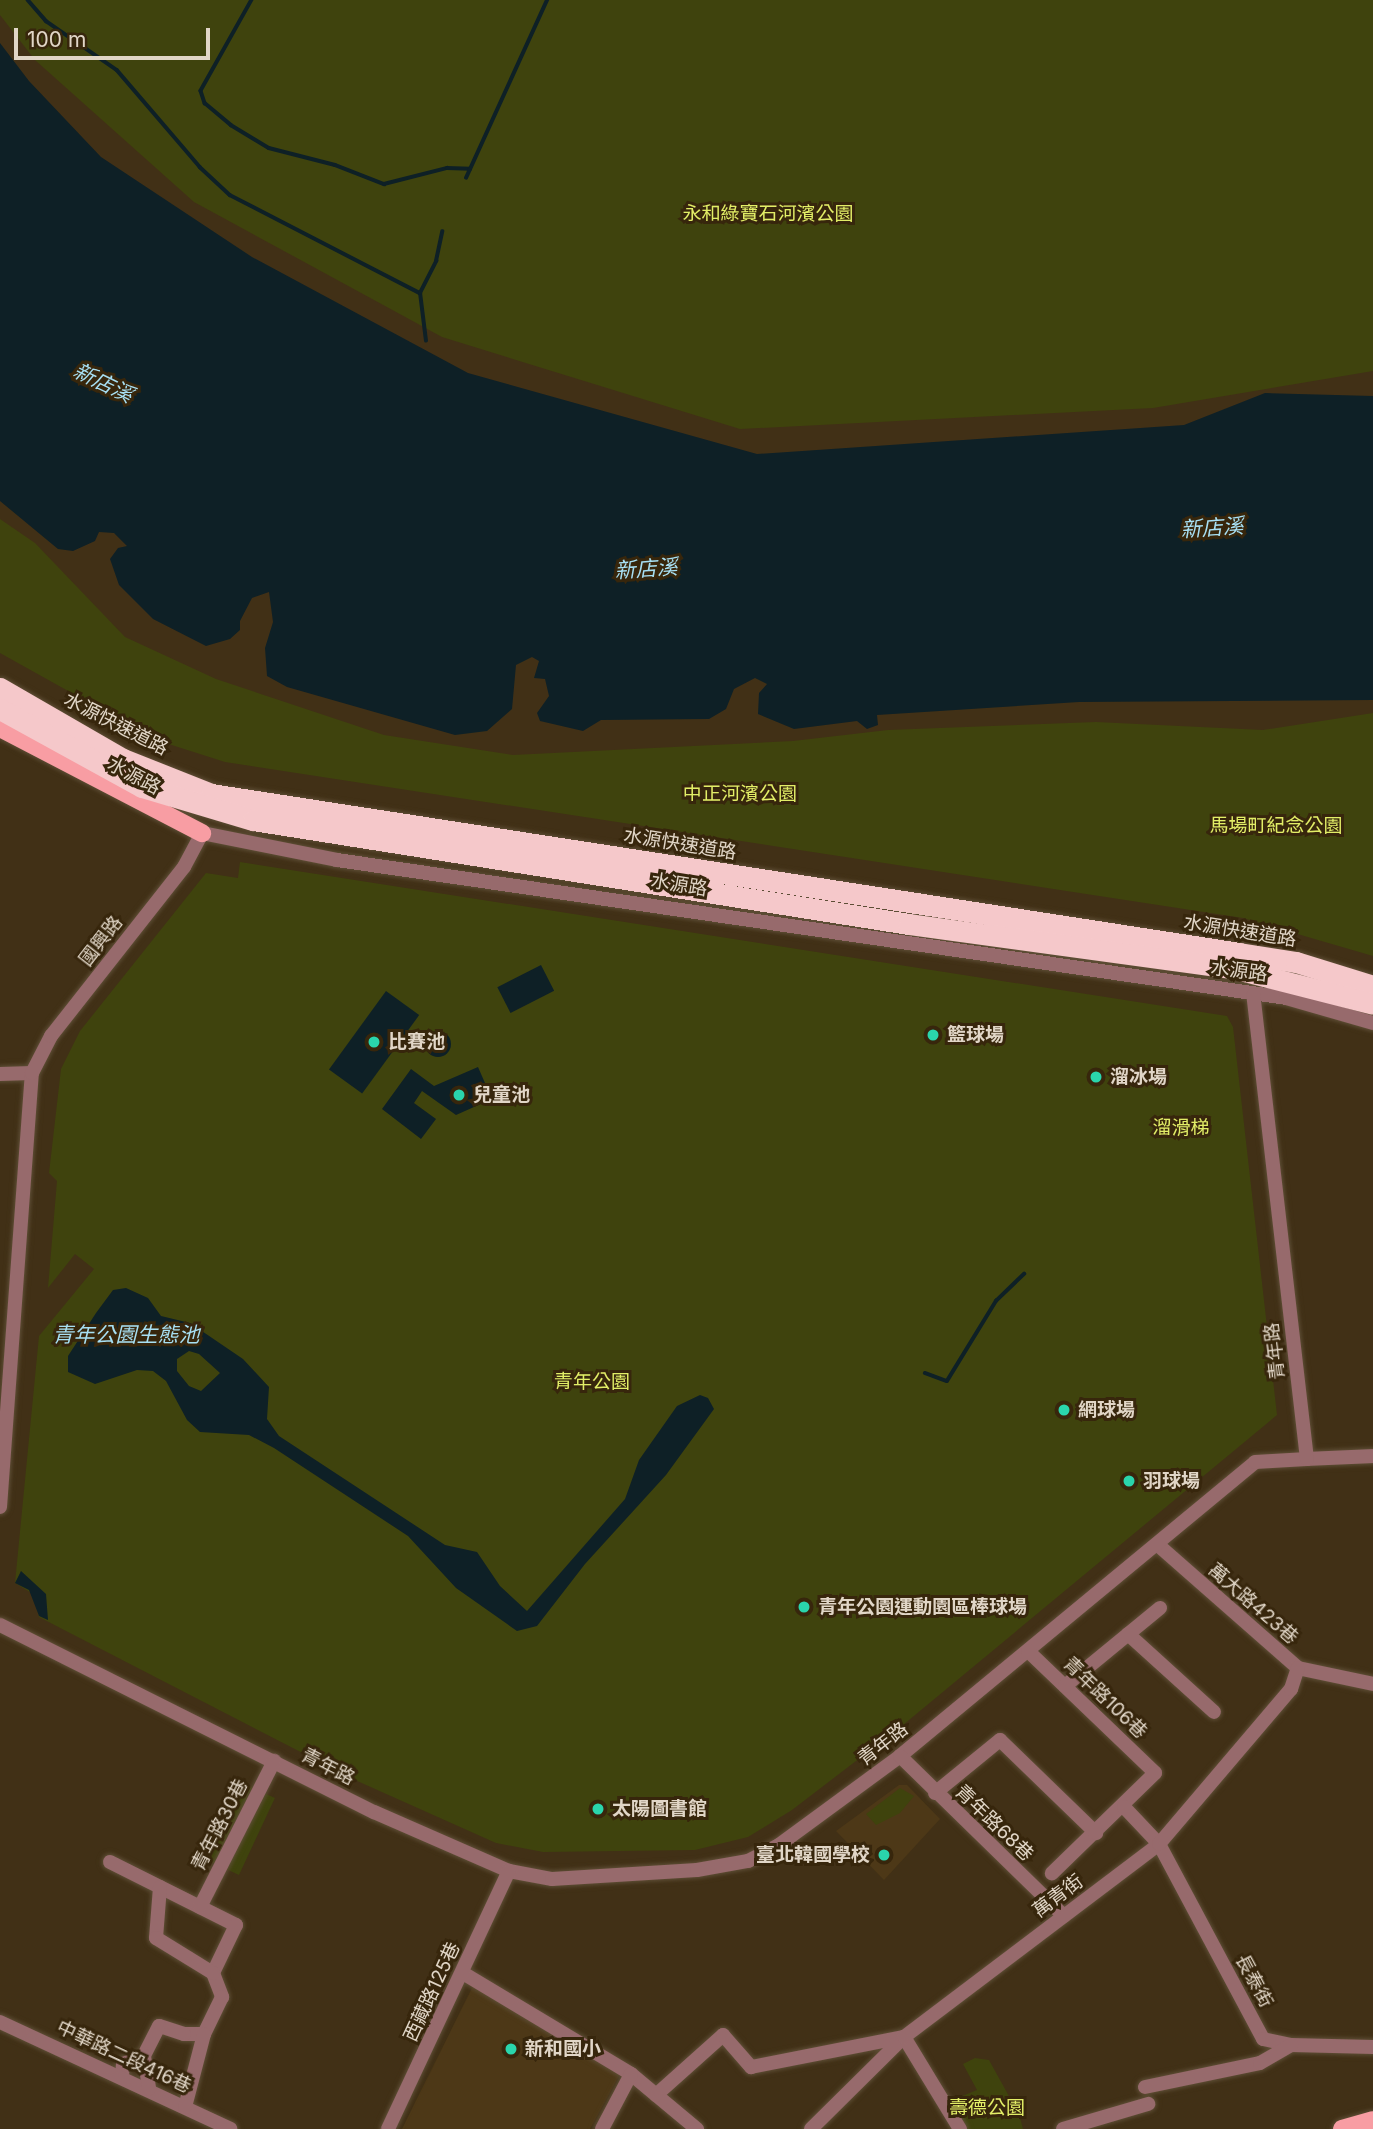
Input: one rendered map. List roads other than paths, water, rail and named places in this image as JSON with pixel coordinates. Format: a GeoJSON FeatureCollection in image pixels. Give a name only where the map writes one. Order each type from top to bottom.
{"type":"FeatureCollection","features":[{"type":"Feature","properties":{"kind":"highway","name":"水源快速道路"},"geometry":{"type":"LineString","coordinates":[[0,688],[123,759],[211,794],[1296,962],[1373,986]]}},
{"type":"Feature","properties":{"kind":"highway","name":"水源快速道路"},"geometry":{"type":"LineString","coordinates":[[0,709],[142,787],[253,820],[909,924],[1236,969],[1373,1004]]}},
{"type":"Feature","properties":{"kind":"main road","name":"水源路"},"geometry":{"type":"LineString","coordinates":[[0,728],[202,833]]}},
{"type":"Feature","properties":{"kind":"main road"},"geometry":{"type":"LineString","coordinates":[[1342,2129],[1373,2120]]}},
{"type":"Feature","properties":{"kind":"street","name":"水源路"},"geometry":{"type":"LineString","coordinates":[[202,833],[337,860],[653,902],[1322,1005],[1373,1023]]}},
{"type":"Feature","properties":{"kind":"street","name":"國興路"},"geometry":{"type":"LineString","coordinates":[[0,1507],[32,1073],[51,1036],[184,867],[202,833]]}},
{"type":"Feature","properties":{"kind":"street","name":"青年路"},"geometry":{"type":"LineString","coordinates":[[0,1625],[374,1812],[509,1871],[552,1879],[698,1870],[748,1861],[779,1845],[900,1756],[1255,1462],[1307,1459],[1253,995]]}},
{"type":"Feature","properties":{"kind":"street"},"geometry":{"type":"LineString","coordinates":[[0,1074],[32,1073]]}},
{"type":"Feature","properties":{"kind":"street"},"geometry":{"type":"LineString","coordinates":[[1307,1459],[1373,1456]]}},
{"type":"Feature","properties":{"kind":"street","name":"萬大路423巷"},"geometry":{"type":"LineString","coordinates":[[1158,1545],[1298,1668],[1373,1684]]}},
{"type":"Feature","properties":{"kind":"street"},"geometry":{"type":"LineString","coordinates":[[1065,1686],[1160,1608]]}},
{"type":"Feature","properties":{"kind":"street"},"geometry":{"type":"LineString","coordinates":[[1128,1634],[1214,1712]]}},
{"type":"Feature","properties":{"kind":"street","name":"青年路106巷"},"geometry":{"type":"LineString","coordinates":[[1028,1651],[1156,1773],[1124,1807]]}},
{"type":"Feature","properties":{"kind":"street","name":"萬青街"},"geometry":{"type":"LineString","coordinates":[[811,2129],[904,2037],[1159,1844],[1291,1689],[1298,1668]]}},
{"type":"Feature","properties":{"kind":"street"},"geometry":{"type":"LineString","coordinates":[[935,1793],[1000,1740],[1096,1833]]}},
{"type":"Feature","properties":{"kind":"street","name":"青年路68巷"},"geometry":{"type":"LineString","coordinates":[[900,1756],[1064,1916]]}},
{"type":"Feature","properties":{"kind":"street","name":"青年路30巷"},"geometry":{"type":"LineString","coordinates":[[200,1907],[274,1761]]}},
{"type":"Feature","properties":{"kind":"street"},"geometry":{"type":"LineString","coordinates":[[1052,1873],[1124,1807]]}},
{"type":"Feature","properties":{"kind":"street","name":"長泰街"},"geometry":{"type":"LineString","coordinates":[[1124,1807],[1159,1844],[1263,2039],[1290,2045],[1373,2047]]}},
{"type":"Feature","properties":{"kind":"street"},"geometry":{"type":"LineString","coordinates":[[110,1862],[236,1925],[213,1973]]}},
{"type":"Feature","properties":{"kind":"street","name":"西藏路125巷"},"geometry":{"type":"LineString","coordinates":[[388,2129],[509,1871]]}},
{"type":"Feature","properties":{"kind":"street"},"geometry":{"type":"LineString","coordinates":[[160,1887],[156,1938],[213,1973],[222,1997],[204,2034],[185,2107]]}},
{"type":"Feature","properties":{"kind":"street"},"geometry":{"type":"LineString","coordinates":[[463,1973],[631,2074],[696,2129]]}},
{"type":"Feature","properties":{"kind":"street","name":"中華路二段416巷"},"geometry":{"type":"LineString","coordinates":[[0,2022],[122,2076],[230,2129]]}},
{"type":"Feature","properties":{"kind":"street"},"geometry":{"type":"LineString","coordinates":[[149,2089],[144,2056],[159,2026],[204,2034]]}},
{"type":"Feature","properties":{"kind":"street"},"geometry":{"type":"LineString","coordinates":[[656,2095],[723,2035],[751,2067],[904,2037],[960,2129]]}},
{"type":"Feature","properties":{"kind":"street"},"geometry":{"type":"LineString","coordinates":[[1145,2087],[1260,2063],[1290,2045]]}},
{"type":"Feature","properties":{"kind":"street"},"geometry":{"type":"LineString","coordinates":[[122,2076],[123,2064],[144,2056]]}},
{"type":"Feature","properties":{"kind":"street"},"geometry":{"type":"LineString","coordinates":[[601,2129],[631,2074]]}},
{"type":"Feature","properties":{"kind":"street"},"geometry":{"type":"LineString","coordinates":[[1063,2129],[1148,2104]]}},
{"type":"Feature","properties":{"kind":"water","name":"新店溪"},"geometry":{"type":"Polygon","coordinates":[[[0,43],[29,81],[101,157],[252,257],[468,373],[757,454],[1184,425],[1265,393],[1373,396],[1373,700],[1079,702],[877,715],[878,725],[867,729],[857,721],[794,729],[758,714],[759,693],[767,684],[755,678],[734,689],[726,709],[709,719],[601,720],[583,731],[540,721],[537,713],[549,696],[545,679],[534,678],[539,661],[532,657],[516,665],[512,709],[487,731],[455,735],[287,687],[267,676],[265,648],[273,622],[269,592],[252,598],[240,621],[240,630],[230,639],[206,646],[153,619],[119,585],[110,559],[118,548],[127,546],[114,533],[99,532],[95,541],[73,551],[58,549],[0,501],[0,43]]]}},
{"type":"Feature","properties":{"kind":"water"},"geometry":{"type":"Polygon","coordinates":[[[541,965],[554,991],[511,1013],[497,987],[541,965]]]}},
{"type":"Feature","properties":{"kind":"water","name":"比賽池"},"geometry":{"type":"Polygon","coordinates":[[[386,991],[419,1015],[362,1094],[329,1069],[386,991]]]}},
{"type":"Feature","properties":{"kind":"water"},"geometry":{"type":"Polygon","coordinates":[[[438,1031],[447,1035],[451,1044],[447,1053],[438,1057],[429,1053],[425,1044],[429,1035],[438,1031]]]}},
{"type":"Feature","properties":{"kind":"water"},"geometry":{"type":"Polygon","coordinates":[[[478,1067],[492,1099],[456,1115],[422,1091],[414,1103],[436,1119],[421,1139],[382,1109],[411,1069],[434,1086],[478,1067]]]}},
{"type":"Feature","properties":{"kind":"water","name":"青年公園生態池"},"geometry":{"type":"Polygon","coordinates":[[[126,1288],[148,1298],[161,1316],[190,1323],[243,1359],[269,1387],[267,1419],[279,1436],[445,1545],[477,1552],[500,1586],[527,1611],[625,1499],[639,1460],[677,1406],[700,1395],[708,1398],[714,1409],[666,1475],[585,1564],[537,1626],[517,1631],[456,1588],[408,1536],[274,1448],[249,1435],[200,1432],[187,1420],[166,1381],[153,1371],[137,1370],[95,1384],[68,1372],[68,1356],[113,1290],[126,1288]],[[189,1351],[177,1359],[177,1371],[189,1386],[201,1391],[220,1373],[199,1354],[189,1351]]]}},
{"type":"Feature","properties":{"kind":"water"},"geometry":{"type":"Polygon","coordinates":[[[21,1571],[46,1594],[48,1620],[39,1616],[29,1590],[15,1583],[21,1571]]]}},
{"type":"Feature","properties":{"kind":"waterway"},"geometry":{"type":"LineString","coordinates":[[28,0],[46,21],[117,70],[200,167],[230,195],[420,293]]}},
{"type":"Feature","properties":{"kind":"waterway"},"geometry":{"type":"LineString","coordinates":[[252,0],[201,91],[205,103],[231,125],[269,148],[335,165],[384,184],[447,168],[470,169]]}},
{"type":"Feature","properties":{"kind":"waterway"},"geometry":{"type":"LineString","coordinates":[[466,178],[547,0]]}},
{"type":"Feature","properties":{"kind":"waterway"},"geometry":{"type":"LineString","coordinates":[[426,341],[420,293],[436,261],[442,232]]}},
{"type":"Feature","properties":{"kind":"waterway"},"geometry":{"type":"LineString","coordinates":[[925,1373],[947,1381],[996,1301],[1024,1274]]}},
{"type":"Feature","properties":{"kind":"place","name":"籃球場"},"geometry":{"type":"Point","coordinates":[933,1035]}},
{"type":"Feature","properties":{"kind":"place","name":"比賽池"},"geometry":{"type":"Point","coordinates":[374,1042]}},
{"type":"Feature","properties":{"kind":"place","name":"溜冰場"},"geometry":{"type":"Point","coordinates":[1096,1077]}},
{"type":"Feature","properties":{"kind":"place","name":"兒童池"},"geometry":{"type":"Point","coordinates":[459,1095]}},
{"type":"Feature","properties":{"kind":"place","name":"網球場"},"geometry":{"type":"Point","coordinates":[1064,1410]}},
{"type":"Feature","properties":{"kind":"place","name":"羽球場"},"geometry":{"type":"Point","coordinates":[1129,1481]}},
{"type":"Feature","properties":{"kind":"place","name":"青年公園運動園區棒球場"},"geometry":{"type":"Point","coordinates":[804,1607]}},
{"type":"Feature","properties":{"kind":"place","name":"太陽圖書館"},"geometry":{"type":"Point","coordinates":[598,1809]}},
{"type":"Feature","properties":{"kind":"place","name":"臺北韓國學校"},"geometry":{"type":"Point","coordinates":[884,1855]}},
{"type":"Feature","properties":{"kind":"place","name":"新和國小"},"geometry":{"type":"Point","coordinates":[511,2049]}},
{"type":"Feature","properties":{"kind":"park label","name":"永和綠寶石河濱公園"},"geometry":{"type":"Point","coordinates":[768,214]}},
{"type":"Feature","properties":{"kind":"park label","name":"中正河濱公園"},"geometry":{"type":"Point","coordinates":[740,794]}},
{"type":"Feature","properties":{"kind":"park label","name":"馬場町紀念公園"},"geometry":{"type":"Point","coordinates":[1276,826]}},
{"type":"Feature","properties":{"kind":"park label","name":"溜滑梯"},"geometry":{"type":"Point","coordinates":[1181,1128]}},
{"type":"Feature","properties":{"kind":"park label","name":"青年公園"},"geometry":{"type":"Point","coordinates":[592,1382]}},
{"type":"Feature","properties":{"kind":"park label","name":"壽德公園"},"geometry":{"type":"Point","coordinates":[987,2108]}}]}
